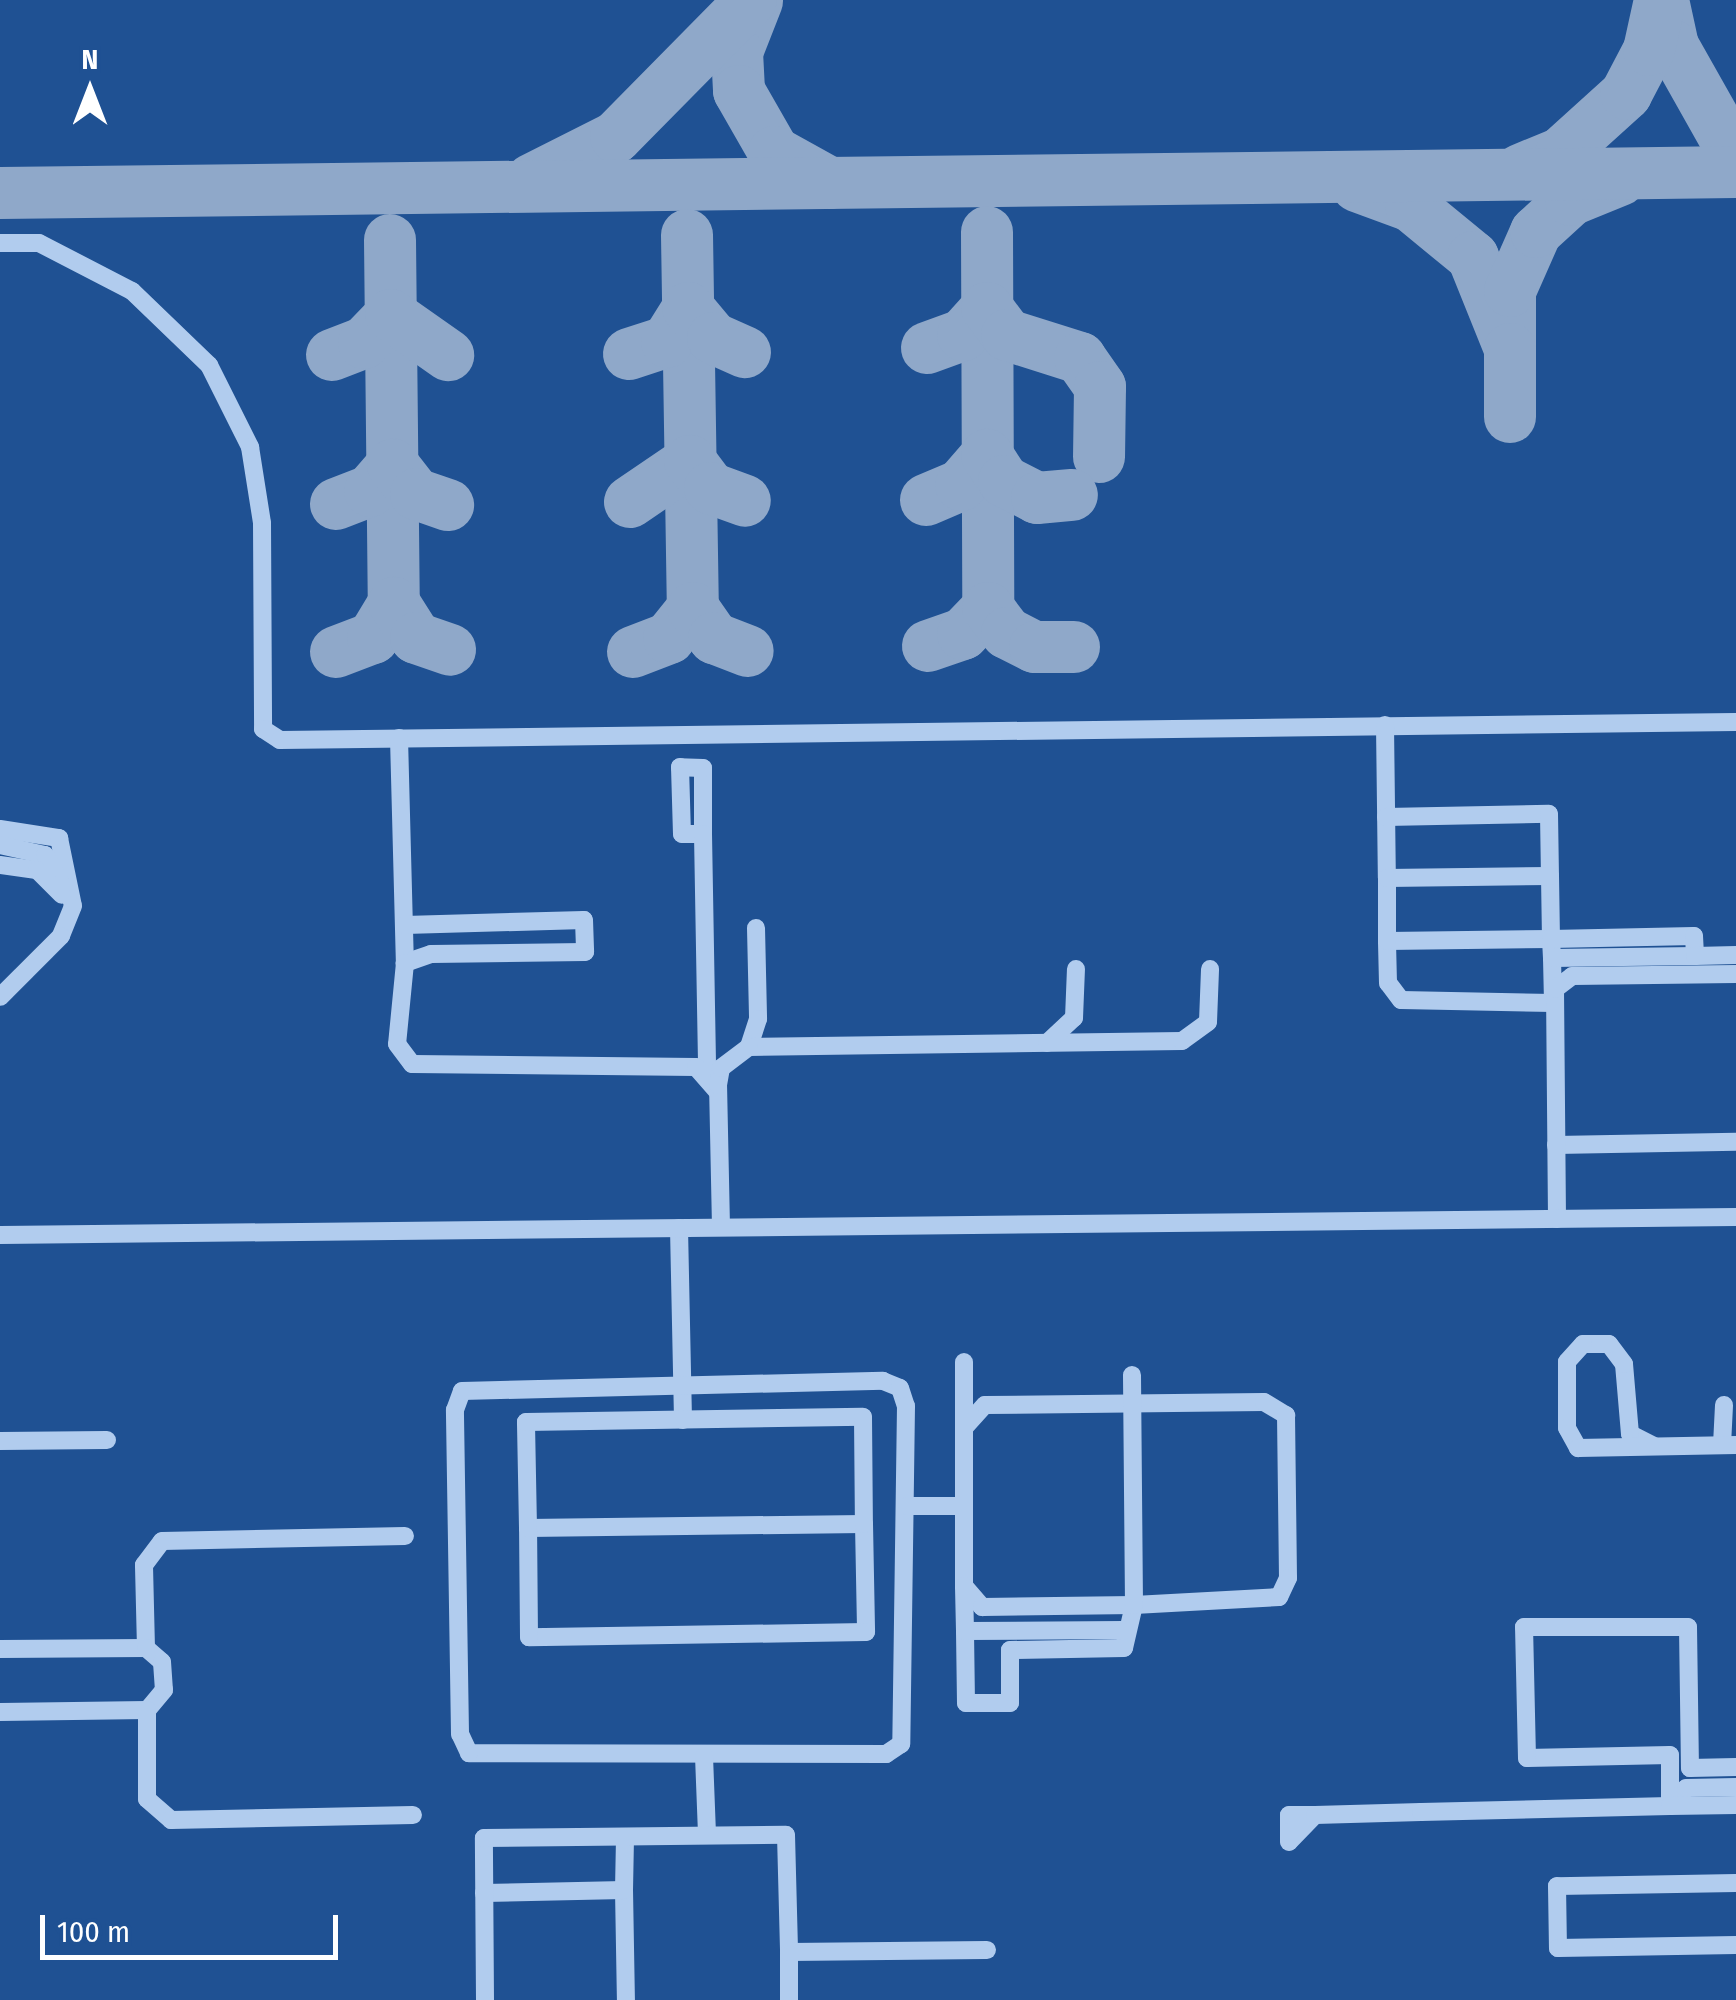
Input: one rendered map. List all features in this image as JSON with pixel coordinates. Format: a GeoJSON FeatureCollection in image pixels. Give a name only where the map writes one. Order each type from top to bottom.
{"type":"FeatureCollection","features":[{"type":"Feature","properties":{"kind":"lane"},"geometry":{"type":"LineString","coordinates":[[0,243],[39,242],[132,291],[209,364],[250,446],[262,523],[263,729],[280,740],[1736,722]]}},
{"type":"Feature","properties":{"kind":"lane"},"geometry":{"type":"LineString","coordinates":[[1385,725],[1388,984],[1400,1000],[1553,1003]]}},
{"type":"Feature","properties":{"kind":"lane"},"geometry":{"type":"LineString","coordinates":[[399,738],[405,963],[398,1044],[412,1064],[708,1074]]}},
{"type":"Feature","properties":{"kind":"lane"},"geometry":{"type":"LineString","coordinates":[[1386,817],[1549,814],[1557,1218]]}},
{"type":"Feature","properties":{"kind":"lane"},"geometry":{"type":"LineString","coordinates":[[0,829],[59,838],[73,906],[60,936],[0,997]]}},
{"type":"Feature","properties":{"kind":"lane"},"geometry":{"type":"LineString","coordinates":[[703,834],[708,1074],[718,1092]]}},
{"type":"Feature","properties":{"kind":"lane"},"geometry":{"type":"LineString","coordinates":[[0,845],[45,854],[73,906]]}},
{"type":"Feature","properties":{"kind":"lane"},"geometry":{"type":"LineString","coordinates":[[0,864],[37,870],[73,906]]}},
{"type":"Feature","properties":{"kind":"lane"},"geometry":{"type":"LineString","coordinates":[[1387,878],[1550,876]]}},
{"type":"Feature","properties":{"kind":"lane"},"geometry":{"type":"LineString","coordinates":[[405,925],[584,920],[585,952],[431,954],[405,963]]}},
{"type":"Feature","properties":{"kind":"lane"},"geometry":{"type":"LineString","coordinates":[[721,1228],[718,1092],[721,1068],[749,1047],[758,1019],[756,928]]}},
{"type":"Feature","properties":{"kind":"lane"},"geometry":{"type":"LineString","coordinates":[[1388,941],[1552,948],[1694,936],[1695,956],[1736,955]]}},
{"type":"Feature","properties":{"kind":"lane"},"geometry":{"type":"LineString","coordinates":[[1047,1043],[1074,1018],[1076,969]]}},
{"type":"Feature","properties":{"kind":"lane"},"geometry":{"type":"LineString","coordinates":[[707,1046],[1047,1043],[1197,1035],[1211,1007],[1210,969]]}},
{"type":"Feature","properties":{"kind":"lane"},"geometry":{"type":"LineString","coordinates":[[1553,1003],[1572,976],[1736,974]]}},
{"type":"Feature","properties":{"kind":"lane"},"geometry":{"type":"LineString","coordinates":[[1556,1145],[1736,1142]]}},
{"type":"Feature","properties":{"kind":"lane"},"geometry":{"type":"LineString","coordinates":[[0,1235],[1736,1216]]}},
{"type":"Feature","properties":{"kind":"lane"},"geometry":{"type":"LineString","coordinates":[[679,1228],[683,1420]]}},
{"type":"Feature","properties":{"kind":"lane"},"geometry":{"type":"LineString","coordinates":[[1654,1446],[1630,1434],[1624,1364],[1609,1344],[1583,1344],[1567,1362],[1567,1428],[1578,1448],[1729,1445],[1724,1405]]}},
{"type":"Feature","properties":{"kind":"lane"},"geometry":{"type":"LineString","coordinates":[[964,1362],[966,1702],[1010,1702],[1010,1650],[1124,1648],[1124,1630],[1134,1605],[1132,1374]]}},
{"type":"Feature","properties":{"kind":"lane"},"geometry":{"type":"LineString","coordinates":[[682,1383],[900,1388],[907,1506],[901,1744],[886,1754],[488,1759],[469,1753],[460,1734],[455,1410],[462,1391],[682,1383]]}},
{"type":"Feature","properties":{"kind":"lane"},"geometry":{"type":"LineString","coordinates":[[964,1428],[985,1404],[1264,1402],[1289,1427],[1288,1578],[1279,1598],[982,1607],[964,1586]]}},
{"type":"Feature","properties":{"kind":"lane"},"geometry":{"type":"LineString","coordinates":[[862,1417],[864,1524],[866,1632],[529,1637],[526,1422],[862,1417]]}},
{"type":"Feature","properties":{"kind":"lane"},"geometry":{"type":"LineString","coordinates":[[0,1440],[106,1440]]}},
{"type":"Feature","properties":{"kind":"lane"},"geometry":{"type":"LineString","coordinates":[[907,1506],[964,1506]]}},
{"type":"Feature","properties":{"kind":"lane"},"geometry":{"type":"LineString","coordinates":[[528,1528],[864,1524]]}},
{"type":"Feature","properties":{"kind":"lane"},"geometry":{"type":"LineString","coordinates":[[146,1648],[144,1566],[162,1541],[405,1536]]}},
{"type":"Feature","properties":{"kind":"lane"},"geometry":{"type":"LineString","coordinates":[[1670,1806],[1670,1755],[1527,1758],[1524,1628],[1688,1627],[1690,1768],[1736,1767]]}},
{"type":"Feature","properties":{"kind":"lane"},"geometry":{"type":"LineString","coordinates":[[965,1631],[1124,1630]]}},
{"type":"Feature","properties":{"kind":"lane"},"geometry":{"type":"LineString","coordinates":[[0,1650],[146,1648],[162,1662],[164,1690],[147,1710],[147,1798],[158,1815],[413,1815]]}},
{"type":"Feature","properties":{"kind":"lane"},"geometry":{"type":"LineString","coordinates":[[0,1712],[147,1710]]}},
{"type":"Feature","properties":{"kind":"lane"},"geometry":{"type":"LineString","coordinates":[[704,1756],[708,1836]]}},
{"type":"Feature","properties":{"kind":"lane"},"geometry":{"type":"LineString","coordinates":[[1670,1806],[1686,1788],[1736,1787]]}},
{"type":"Feature","properties":{"kind":"lane"},"geometry":{"type":"LineString","coordinates":[[1315,1815],[1736,1805]]}},
{"type":"Feature","properties":{"kind":"lane"},"geometry":{"type":"LineString","coordinates":[[485,2000],[484,1838],[786,1836],[790,2000]]}},
{"type":"Feature","properties":{"kind":"lane"},"geometry":{"type":"LineString","coordinates":[[625,1838],[626,2000]]}},
{"type":"Feature","properties":{"kind":"lane"},"geometry":{"type":"LineString","coordinates":[[1736,1883],[1557,1886],[1558,1948],[1736,1945]]}},
{"type":"Feature","properties":{"kind":"lane"},"geometry":{"type":"LineString","coordinates":[[484,1893],[624,1890]]}},
{"type":"Feature","properties":{"kind":"lane"},"geometry":{"type":"LineString","coordinates":[[789,1952],[987,1950]]}},
{"type":"Feature","properties":{"kind":"taxiway"},"geometry":{"type":"LineString","coordinates":[[531,180],[616,137],[751,0]]}},
{"type":"Feature","properties":{"kind":"taxiway"},"geometry":{"type":"LineString","coordinates":[[1520,170],[1561,153],[1626,94],[1649,50],[1660,0]]}},
{"type":"Feature","properties":{"kind":"taxiway"},"geometry":{"type":"LineString","coordinates":[[1663,0],[1673,46],[1736,158]]}},
{"type":"Feature","properties":{"kind":"taxiway"},"geometry":{"type":"LineString","coordinates":[[757,1],[737,52],[739,91],[774,152],[830,183]]}},
{"type":"Feature","properties":{"kind":"taxiway"},"geometry":{"type":"LineString","coordinates":[[0,193],[1736,172]]}},
{"type":"Feature","properties":{"kind":"taxiway"},"geometry":{"type":"LineString","coordinates":[[1357,186],[1411,206],[1473,257],[1510,349],[1510,291],[1536,232],[1571,200],[1620,180]]}},
{"type":"Feature","properties":{"kind":"taxiway"},"geometry":{"type":"LineString","coordinates":[[987,232],[988,608]]}},
{"type":"Feature","properties":{"kind":"taxiway"},"geometry":{"type":"LineString","coordinates":[[687,235],[693,608]]}},
{"type":"Feature","properties":{"kind":"taxiway"},"geometry":{"type":"LineString","coordinates":[[390,240],[394,603]]}},
{"type":"Feature","properties":{"kind":"taxiway"},"geometry":{"type":"LineString","coordinates":[[629,354],[667,342],[688,308],[713,338],[745,352]]}},
{"type":"Feature","properties":{"kind":"taxiway"},"geometry":{"type":"LineString","coordinates":[[927,348],[963,335],[987,308],[1007,335],[1080,358],[1100,387],[1099,457]]}},
{"type":"Feature","properties":{"kind":"taxiway"},"geometry":{"type":"LineString","coordinates":[[332,355],[364,343],[391,315],[448,355]]}},
{"type":"Feature","properties":{"kind":"taxiway"},"geometry":{"type":"LineString","coordinates":[[1510,349],[1510,417]]}},
{"type":"Feature","properties":{"kind":"taxiway"},"geometry":{"type":"LineString","coordinates":[[926,500],[961,485],[987,455],[1004,481],[1037,498],[1072,495]]}},
{"type":"Feature","properties":{"kind":"taxiway"},"geometry":{"type":"LineString","coordinates":[[630,502],[690,461],[710,488],[745,501]]}},
{"type":"Feature","properties":{"kind":"taxiway"},"geometry":{"type":"LineString","coordinates":[[336,504],[370,491],[393,465],[416,494],[448,505]]}},
{"type":"Feature","properties":{"kind":"taxiway"},"geometry":{"type":"LineString","coordinates":[[336,652],[373,638],[394,603],[416,638],[450,650]]}},
{"type":"Feature","properties":{"kind":"taxiway"},"geometry":{"type":"LineString","coordinates":[[633,652],[669,638],[693,608],[714,638],[748,651]]}},
{"type":"Feature","properties":{"kind":"taxiway"},"geometry":{"type":"LineString","coordinates":[[928,646],[963,634],[988,608],[1007,633],[1035,647],[1074,647]]}}]}
